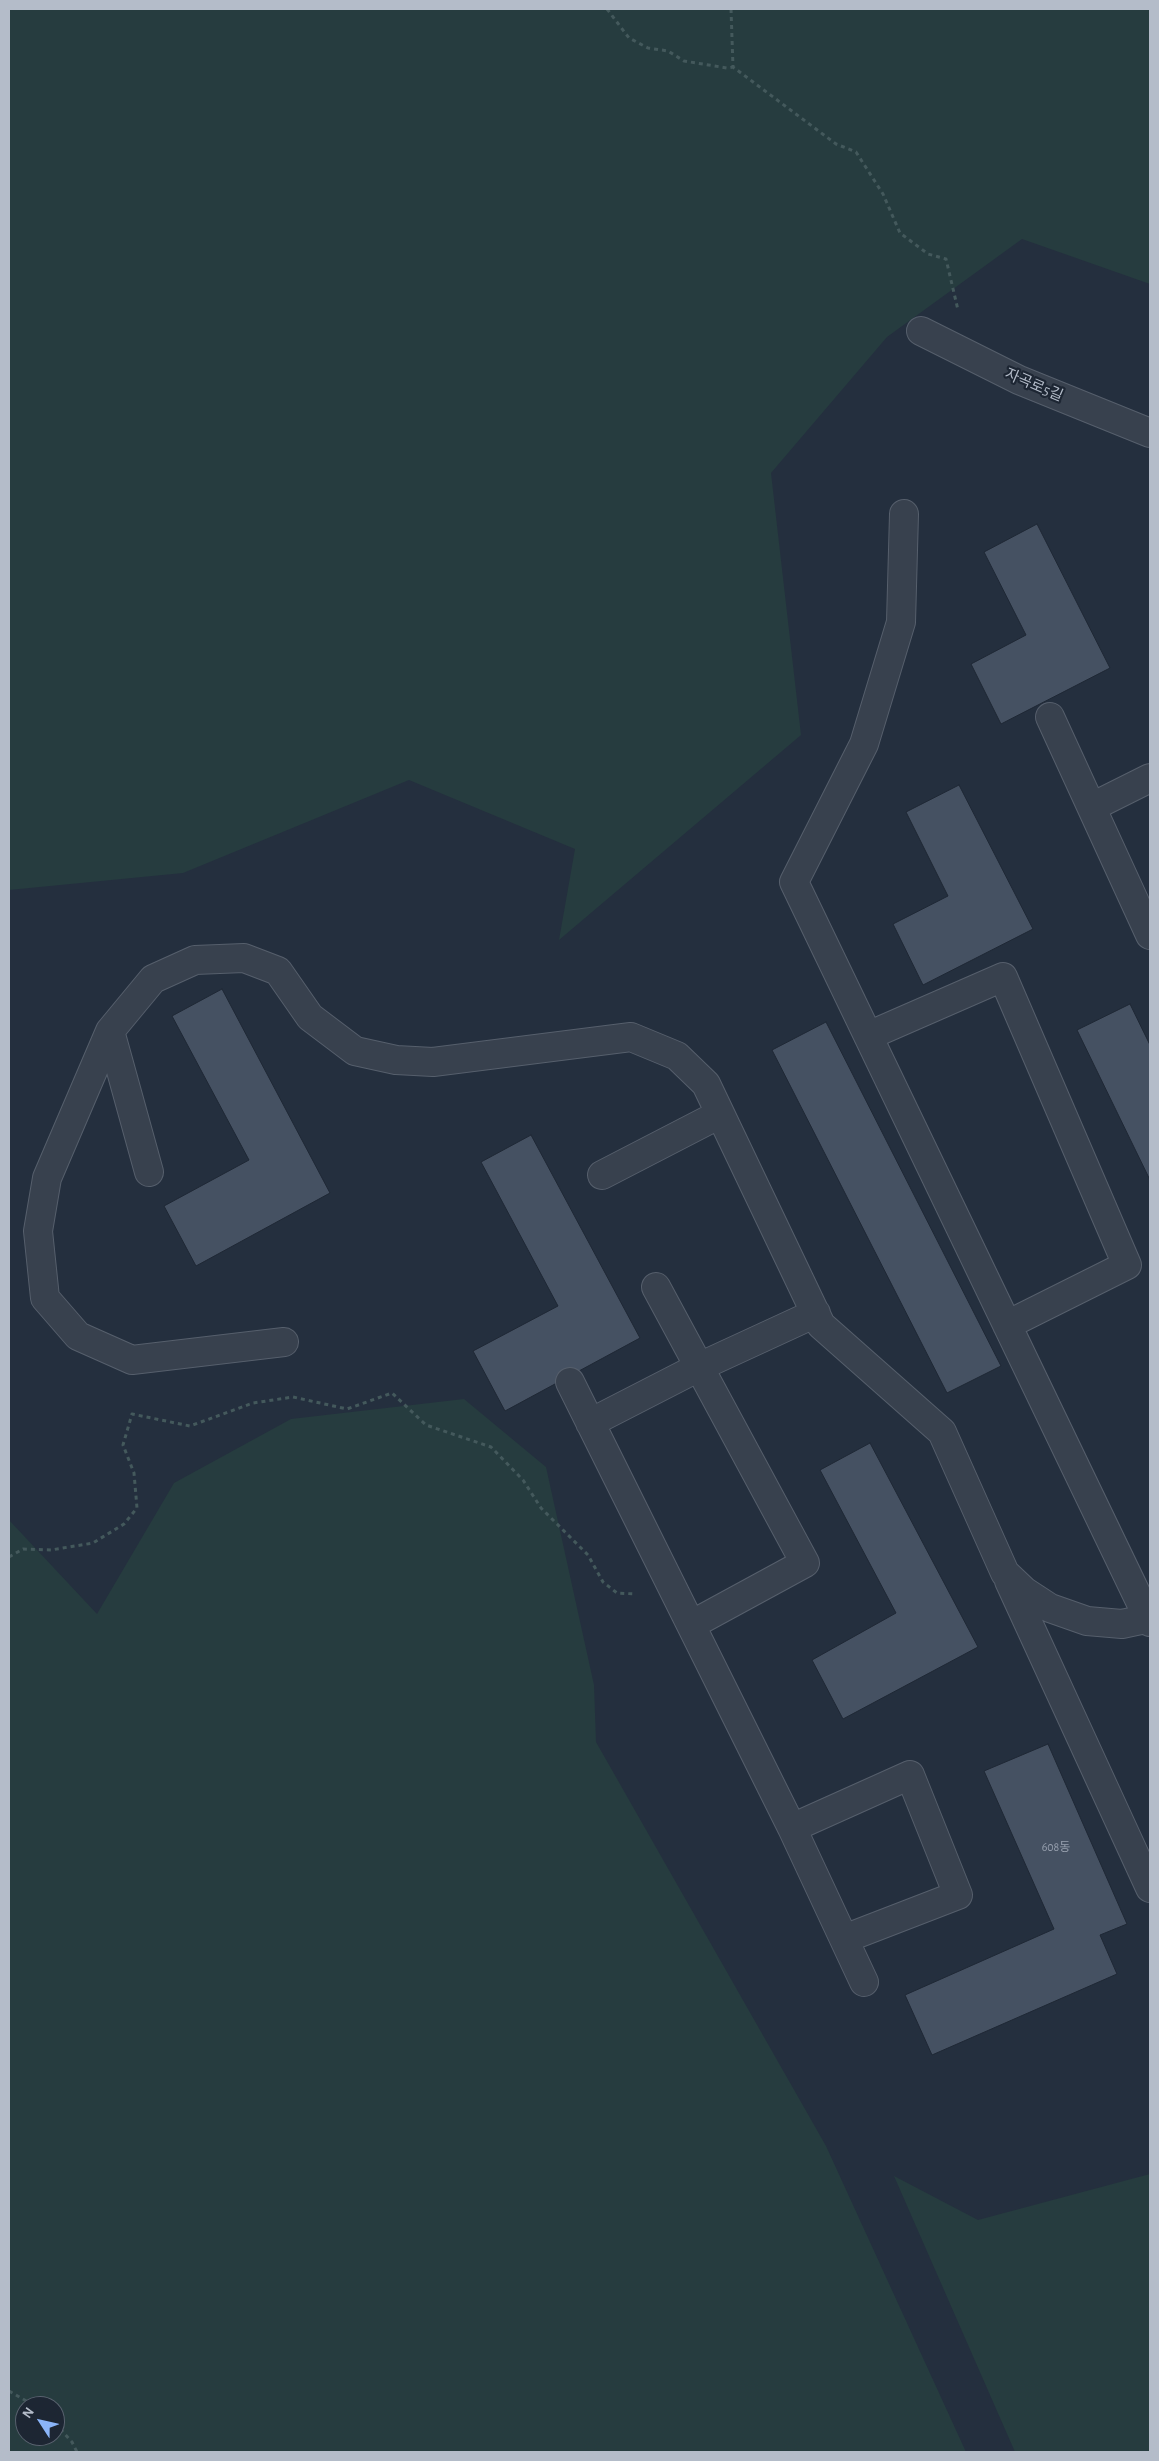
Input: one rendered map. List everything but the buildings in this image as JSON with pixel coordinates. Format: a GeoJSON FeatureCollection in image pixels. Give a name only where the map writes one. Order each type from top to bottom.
{"type":"FeatureCollection","features":[{"type":"Feature","properties":{"kind":"street","name":"자곡로5길"},"geometry":{"type":"LineString","coordinates":[[921,331],[1019,380],[1150,433]]}},
{"type":"Feature","properties":{"kind":"street"},"geometry":{"type":"LineString","coordinates":[[904,514],[901,622],[867,735],[794,882],[1150,1619],[1122,1624],[1086,1620],[1050,1608],[1024,1591],[1005,1573]]}},
{"type":"Feature","properties":{"kind":"street"},"geometry":{"type":"LineString","coordinates":[[1050,717],[1150,935]]}},
{"type":"Feature","properties":{"kind":"street"},"geometry":{"type":"LineString","coordinates":[[1092,807],[1150,778]]}},
{"type":"Feature","properties":{"kind":"street"},"geometry":{"type":"LineString","coordinates":[[284,1342],[132,1360],[78,1336],[45,1298],[38,1231],[47,1178],[110,1031],[153,979],[196,960],[244,958],[278,971],[310,1017],[355,1051],[396,1060],[434,1062],[631,1037],[677,1056],[706,1084],[821,1325],[942,1432],[1005,1573],[1134,1844],[1150,1888]]}},
{"type":"Feature","properties":{"kind":"street"},"geometry":{"type":"LineString","coordinates":[[868,1036],[1003,977],[1127,1266],[1007,1325]]}},
{"type":"Feature","properties":{"kind":"street"},"geometry":{"type":"LineString","coordinates":[[110,1031],[149,1172]]}},
{"type":"Feature","properties":{"kind":"street"},"geometry":{"type":"LineString","coordinates":[[602,1175],[720,1114]]}},
{"type":"Feature","properties":{"kind":"street"},"geometry":{"type":"LineString","coordinates":[[656,1287],[805,1563],[691,1625]]}},
{"type":"Feature","properties":{"kind":"street"},"geometry":{"type":"LineString","coordinates":[[590,1422],[816,1313]]}},
{"type":"Feature","properties":{"kind":"street"},"geometry":{"type":"LineString","coordinates":[[570,1382],[792,1828],[864,1982]]}},
{"type":"Feature","properties":{"kind":"street"},"geometry":{"type":"LineString","coordinates":[[792,1828],[910,1776],[958,1895],[844,1939]]}},
{"type":"Feature","properties":{"kind":"path"},"geometry":{"type":"LineString","coordinates":[[607,9],[629,38],[648,48],[668,51],[684,61],[727,68],[733,67],[836,144],[856,152],[883,194],[900,233],[928,254],[946,259],[960,315],[957,337],[948,344]]}},
{"type":"Feature","properties":{"kind":"path"},"geometry":{"type":"LineString","coordinates":[[731,9],[733,67]]}},
{"type":"Feature","properties":{"kind":"path"},"geometry":{"type":"LineString","coordinates":[[9,1557],[23,1549],[51,1550],[93,1543],[124,1524],[137,1508],[134,1473],[123,1445],[132,1414],[190,1426],[253,1403],[293,1397],[346,1409],[392,1394],[426,1425],[491,1447],[523,1480],[541,1508],[588,1555],[603,1582],[617,1593],[677,1598]]}},
{"type":"Feature","properties":{"kind":"path"},"geometry":{"type":"LineString","coordinates":[[65,2434],[77,2452]]}},
{"type":"Feature","properties":{"kind":"green space"},"geometry":{"type":"Polygon","coordinates":[[[9,9],[1150,9],[1150,284],[1022,239],[887,337],[771,473],[801,735],[559,940],[575,849],[409,780],[183,873],[9,890],[9,9]]]}},
{"type":"Feature","properties":{"kind":"green space"},"geometry":{"type":"Polygon","coordinates":[[[464,1399],[546,1467],[594,1685],[596,1742],[826,2146],[966,2452],[9,2452],[9,1520],[97,1614],[174,1483],[291,1419],[464,1399]]]}},
{"type":"Feature","properties":{"kind":"green space"},"geometry":{"type":"Polygon","coordinates":[[[1150,2174],[1150,2452],[1015,2452],[894,2176],[978,2220],[1150,2174]]]}}]}
